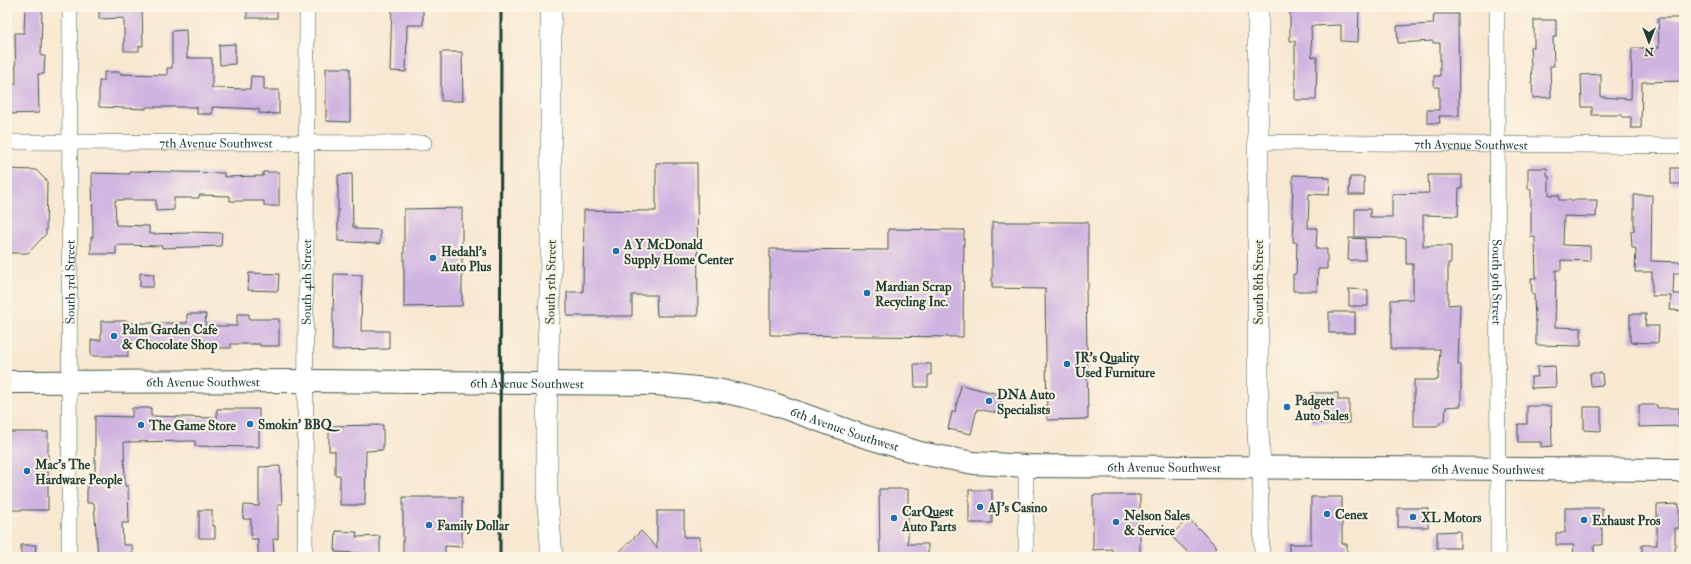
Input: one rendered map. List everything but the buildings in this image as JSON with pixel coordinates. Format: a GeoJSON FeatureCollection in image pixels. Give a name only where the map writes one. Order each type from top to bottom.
{"type":"FeatureCollection","features":[{"type":"Feature","properties":{"kind":"highway","name":"6th Avenue Southwest"},"geometry":{"type":"LineString","coordinates":[[7,382],[305,381],[656,384],[717,390],[771,403],[863,436],[920,453],[974,463],[1026,466],[1684,470]]}},
{"type":"Feature","properties":{"kind":"street","name":"South 3rd Street"},"geometry":{"type":"LineString","coordinates":[[69,557],[70,7]]}},
{"type":"Feature","properties":{"kind":"street","name":"South 4th Street"},"geometry":{"type":"LineString","coordinates":[[305,557],[307,7]]}},
{"type":"Feature","properties":{"kind":"street","name":"South 5th Street"},"geometry":{"type":"LineString","coordinates":[[551,7],[551,262],[548,383],[548,493],[552,557]]}},
{"type":"Feature","properties":{"kind":"street","name":"South 8th Street"},"geometry":{"type":"LineString","coordinates":[[1258,7],[1258,430],[1262,557]]}},
{"type":"Feature","properties":{"kind":"street","name":"South 9th Street"},"geometry":{"type":"LineString","coordinates":[[1497,7],[1498,557]]}},
{"type":"Feature","properties":{"kind":"street","name":"7th Avenue Southwest"},"geometry":{"type":"LineString","coordinates":[[7,142],[424,143]]}},
{"type":"Feature","properties":{"kind":"street","name":"7th Avenue Southwest"},"geometry":{"type":"LineString","coordinates":[[1258,142],[1684,146]]}},
{"type":"Feature","properties":{"kind":"street"},"geometry":{"type":"LineString","coordinates":[[1026,466],[1026,557]]}},
{"type":"Feature","properties":{"kind":"railway"},"geometry":{"type":"LineString","coordinates":[[500,557],[501,7]]}},
{"type":"Feature","properties":{"kind":"place","name":"A Y McDonald Supply Home Center"},"geometry":{"type":"Point","coordinates":[616,251]}},
{"type":"Feature","properties":{"kind":"place","name":"Hedahl's Auto Plus"},"geometry":{"type":"Point","coordinates":[433,258]}},
{"type":"Feature","properties":{"kind":"place","name":"Mardian Scrap Recycling Inc."},"geometry":{"type":"Point","coordinates":[867,293]}},
{"type":"Feature","properties":{"kind":"place","name":"Palm Garden Cafe & Chocolate Shop"},"geometry":{"type":"Point","coordinates":[114,336]}},
{"type":"Feature","properties":{"kind":"place","name":"JR's Quality Used Furniture"},"geometry":{"type":"Point","coordinates":[1067,364]}},
{"type":"Feature","properties":{"kind":"place","name":"DNA Auto Specialists"},"geometry":{"type":"Point","coordinates":[989,401]}},
{"type":"Feature","properties":{"kind":"place","name":"Padgett Auto Sales"},"geometry":{"type":"Point","coordinates":[1287,407]}},
{"type":"Feature","properties":{"kind":"place","name":"Smokin' BBQ"},"geometry":{"type":"Point","coordinates":[250,424]}},
{"type":"Feature","properties":{"kind":"place","name":"The Game Store"},"geometry":{"type":"Point","coordinates":[141,425]}},
{"type":"Feature","properties":{"kind":"place","name":"Mac's The Hardware People"},"geometry":{"type":"Point","coordinates":[27,471]}},
{"type":"Feature","properties":{"kind":"place","name":"AJ's Casino"},"geometry":{"type":"Point","coordinates":[980,507]}},
{"type":"Feature","properties":{"kind":"place","name":"Cenex"},"geometry":{"type":"Point","coordinates":[1327,514]}},
{"type":"Feature","properties":{"kind":"place","name":"XL Motors"},"geometry":{"type":"Point","coordinates":[1413,517]}},
{"type":"Feature","properties":{"kind":"place","name":"CarQuest Auto Parts"},"geometry":{"type":"Point","coordinates":[894,518]}},
{"type":"Feature","properties":{"kind":"place","name":"Exhaust Pros"},"geometry":{"type":"Point","coordinates":[1584,520]}},
{"type":"Feature","properties":{"kind":"place","name":"Nelson Sales & Service"},"geometry":{"type":"Point","coordinates":[1116,522]}},
{"type":"Feature","properties":{"kind":"place","name":"Family Dollar"},"geometry":{"type":"Point","coordinates":[429,525]}}]}
